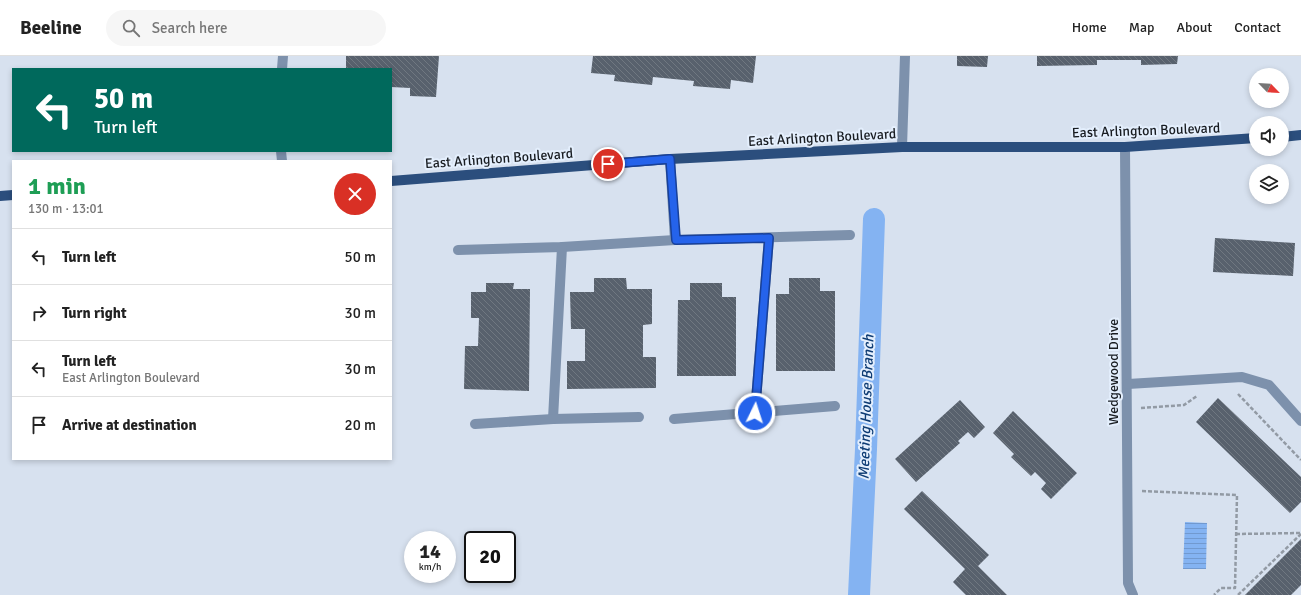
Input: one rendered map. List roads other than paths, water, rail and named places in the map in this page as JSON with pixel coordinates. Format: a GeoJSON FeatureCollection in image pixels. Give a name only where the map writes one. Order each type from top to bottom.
{"type":"FeatureCollection","features":[{"type":"Feature","properties":{"kind":"main road"},"geometry":{"type":"LineString","coordinates":[[1289,137],[1301,136]]}},
{"type":"Feature","properties":{"kind":"main road","name":"East Arlington Boulevard"},"geometry":{"type":"LineString","coordinates":[[392,181],[670,159],[902,147],[1125,147],[1249,138]]}},
{"type":"Feature","properties":{"kind":"main road"},"geometry":{"type":"LineString","coordinates":[[0,196],[12,195]]}},
{"type":"Feature","properties":{"kind":"street"},"geometry":{"type":"LineString","coordinates":[[282,68],[283,56]]}},
{"type":"Feature","properties":{"kind":"street"},"geometry":{"type":"LineString","coordinates":[[902,147],[905,56]]}},
{"type":"Feature","properties":{"kind":"street","name":"Wedgewood Drive"},"geometry":{"type":"LineString","coordinates":[[1125,147],[1128,384],[1128,583],[1133,595]]}},
{"type":"Feature","properties":{"kind":"street"},"geometry":{"type":"LineString","coordinates":[[670,159],[676,240]]}},
{"type":"Feature","properties":{"kind":"street"},"geometry":{"type":"LineString","coordinates":[[458,250],[562,247],[676,240],[850,236]]}},
{"type":"Feature","properties":{"kind":"street"},"geometry":{"type":"LineString","coordinates":[[755,413],[769,238]]}},
{"type":"Feature","properties":{"kind":"street"},"geometry":{"type":"LineString","coordinates":[[553,419],[562,247]]}},
{"type":"Feature","properties":{"kind":"street"},"geometry":{"type":"LineString","coordinates":[[1128,384],[1242,377],[1269,385],[1301,421]]}},
{"type":"Feature","properties":{"kind":"street"},"geometry":{"type":"LineString","coordinates":[[674,419],[835,406]]}},
{"type":"Feature","properties":{"kind":"street"},"geometry":{"type":"LineString","coordinates":[[475,424],[553,419],[639,417]]}},
{"type":"Feature","properties":{"kind":"water"},"geometry":{"type":"Polygon","coordinates":[[[1185,522],[1207,523],[1206,569],[1183,569],[1185,522]]]}},
{"type":"Feature","properties":{"kind":"waterway","name":"Meeting House Branch"},"geometry":{"type":"LineString","coordinates":[[859,595],[874,219]]}}]}
